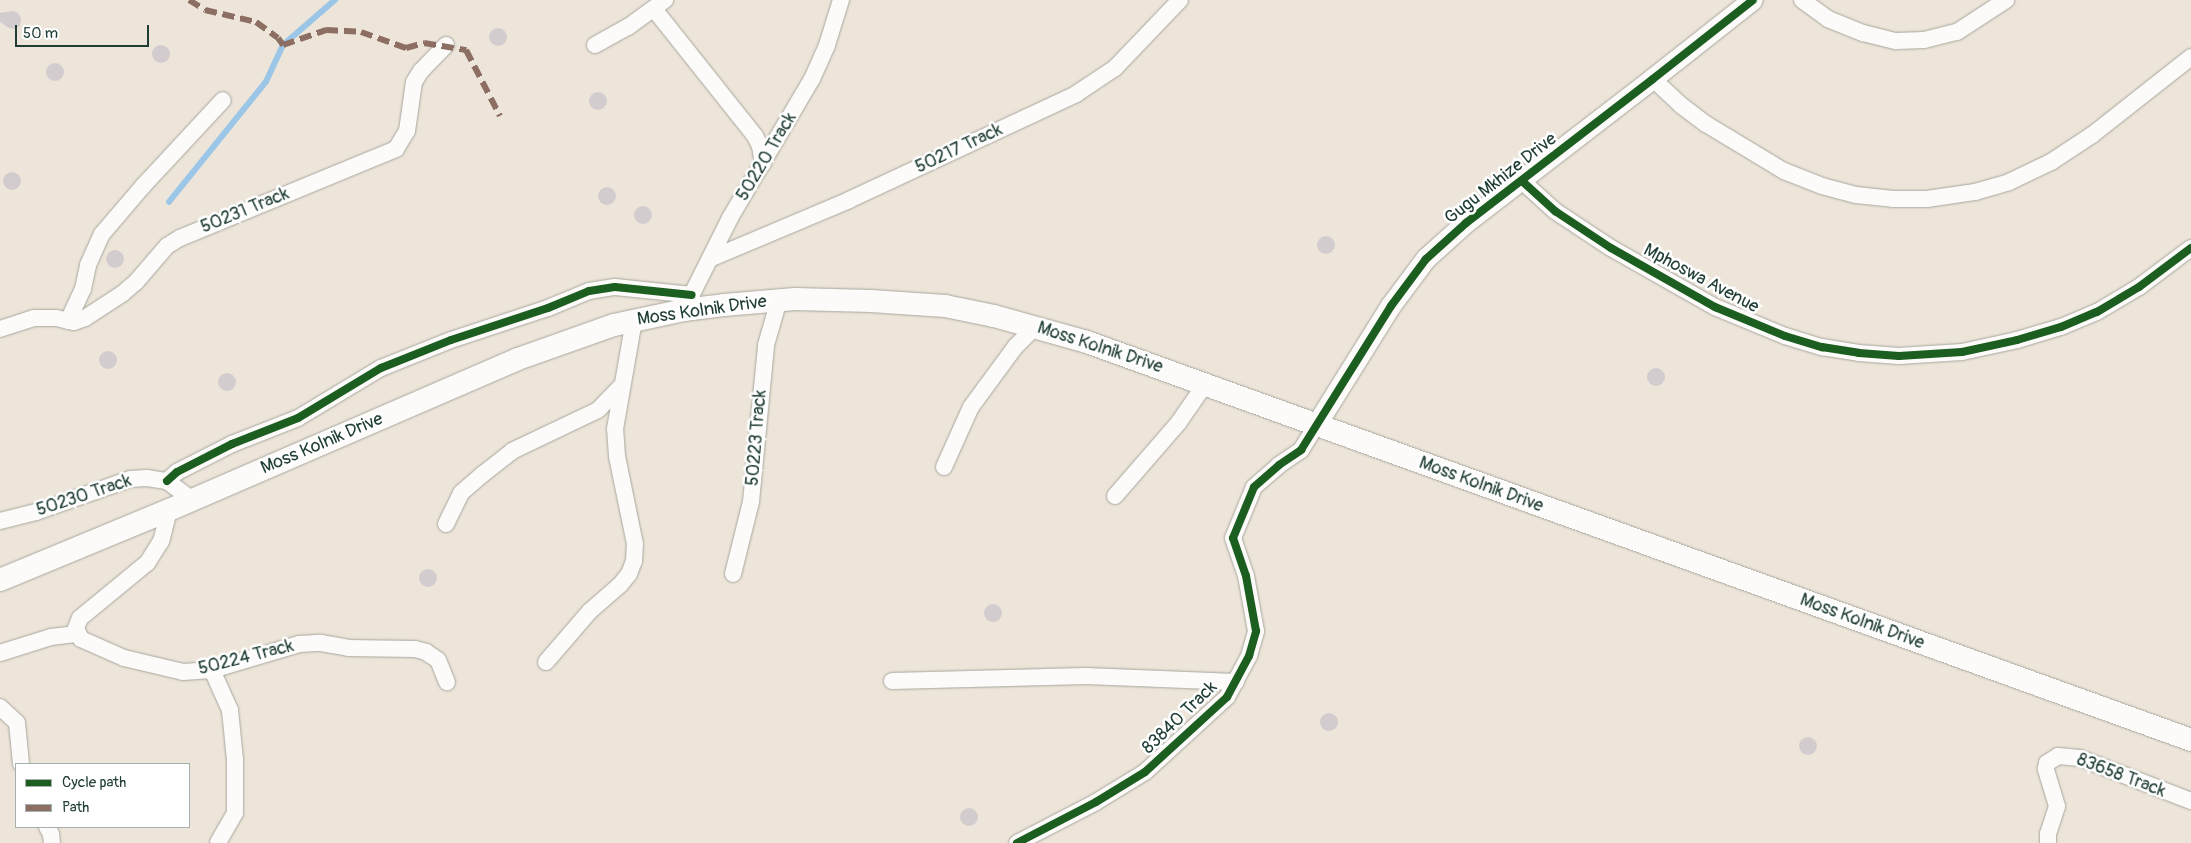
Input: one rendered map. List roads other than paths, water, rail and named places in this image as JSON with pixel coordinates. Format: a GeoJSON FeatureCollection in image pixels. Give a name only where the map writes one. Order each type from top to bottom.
{"type":"FeatureCollection","features":[{"type":"Feature","properties":{"kind":"main road","name":"Moss Kolnik Drive"},"geometry":{"type":"LineString","coordinates":[[0,580],[170,510],[518,359],[688,302],[832,299],[945,306],[994,316],[1088,342],[1206,383],[1316,426],[2191,740]]}},
{"type":"Feature","properties":{"kind":"street","name":"50220 Track"},"geometry":{"type":"LineString","coordinates":[[688,302],[712,258],[730,218],[815,73],[829,39],[841,0]]}},
{"type":"Feature","properties":{"kind":"street","name":"50217 Track"},"geometry":{"type":"LineString","coordinates":[[712,258],[849,200],[1076,94],[1115,68],[1180,0]]}},
{"type":"Feature","properties":{"kind":"street","name":"Gugu Mkhize Drive"},"geometry":{"type":"LineString","coordinates":[[1316,426],[1391,306],[1426,260],[1466,223],[1753,0]]}},
{"type":"Feature","properties":{"kind":"street"},"geometry":{"type":"LineString","coordinates":[[1802,0],[1828,19],[1862,33],[1896,41],[1924,40],[1957,32],[2006,0]]}},
{"type":"Feature","properties":{"kind":"street"},"geometry":{"type":"LineString","coordinates":[[595,45],[659,5],[755,136],[760,146],[763,164]]}},
{"type":"Feature","properties":{"kind":"street","name":"50231 Track"},"geometry":{"type":"LineString","coordinates":[[0,329],[34,318],[74,322],[90,315],[122,294],[136,282],[167,246],[180,238],[396,149],[406,130],[414,82],[421,71],[446,45]]}},
{"type":"Feature","properties":{"kind":"street"},"geometry":{"type":"LineString","coordinates":[[1653,79],[1682,106],[1706,124],[1784,171],[1822,186],[1856,195],[1892,200],[1928,200],[1975,192],[2009,182],[2051,162],[2092,135],[2191,57]]}},
{"type":"Feature","properties":{"kind":"street"},"geometry":{"type":"LineString","coordinates":[[68,321],[83,289],[88,265],[102,234],[148,180],[223,100]]}},
{"type":"Feature","properties":{"kind":"street","name":"Mphoswa Avenue"},"geometry":{"type":"LineString","coordinates":[[1522,181],[1555,211],[1611,248],[1715,307],[1785,336],[1859,353],[1899,356],[1962,352],[2017,340],[2061,327],[2096,312],[2139,287],[2191,248]]}},
{"type":"Feature","properties":{"kind":"street"},"geometry":{"type":"LineString","coordinates":[[192,500],[167,481],[178,472],[232,444],[298,418],[381,368],[451,340],[548,308],[589,291],[615,286],[688,302]]}},
{"type":"Feature","properties":{"kind":"street","name":"50223 Track"},"geometry":{"type":"LineString","coordinates":[[733,574],[751,502],[766,345],[778,300]]}},
{"type":"Feature","properties":{"kind":"street"},"geometry":{"type":"LineString","coordinates":[[546,662],[590,611],[620,585],[629,574],[634,561],[634,544],[617,456],[615,428],[634,320]]}},
{"type":"Feature","properties":{"kind":"street"},"geometry":{"type":"LineString","coordinates":[[944,467],[971,407],[1015,347],[1035,327]]}},
{"type":"Feature","properties":{"kind":"street"},"geometry":{"type":"LineString","coordinates":[[1115,496],[1179,422],[1206,383]]}},
{"type":"Feature","properties":{"kind":"street"},"geometry":{"type":"LineString","coordinates":[[446,524],[461,493],[471,483],[512,451],[598,410],[621,386]]}},
{"type":"Feature","properties":{"kind":"street","name":"83840 Track"},"geometry":{"type":"LineString","coordinates":[[1017,843],[1096,802],[1145,772],[1216,708],[1236,682],[1256,632],[1246,576],[1233,538],[1254,487],[1278,465],[1301,450],[1316,426]]}},
{"type":"Feature","properties":{"kind":"street","name":"50230 Track"},"geometry":{"type":"LineString","coordinates":[[0,521],[36,512],[130,479],[147,478],[167,481]]}},
{"type":"Feature","properties":{"kind":"street"},"geometry":{"type":"LineString","coordinates":[[0,653],[43,639],[77,634],[77,623],[83,613],[134,574],[153,555],[161,542],[170,510]]}},
{"type":"Feature","properties":{"kind":"street","name":"50224 Track"},"geometry":{"type":"LineString","coordinates":[[77,634],[98,648],[152,666],[183,672],[212,670],[280,648],[299,644],[321,643],[348,648],[415,649],[426,652],[438,660],[447,682]]}},
{"type":"Feature","properties":{"kind":"street"},"geometry":{"type":"LineString","coordinates":[[212,670],[230,710],[235,760],[235,813],[218,843]]}},
{"type":"Feature","properties":{"kind":"street"},"geometry":{"type":"LineString","coordinates":[[892,681],[1086,676],[1166,681],[1236,682]]}},
{"type":"Feature","properties":{"kind":"street"},"geometry":{"type":"LineString","coordinates":[[0,708],[17,723],[21,763]]}},
{"type":"Feature","properties":{"kind":"street","name":"83658 Track"},"geometry":{"type":"LineString","coordinates":[[2048,843],[2048,834],[2057,806],[2046,769],[2047,763],[2058,756],[2080,758],[2191,801]]}},
{"type":"Feature","properties":{"kind":"street"},"geometry":{"type":"LineString","coordinates":[[48,828],[51,834],[52,843]]}},
{"type":"Feature","properties":{"kind":"waterway"},"geometry":{"type":"LineString","coordinates":[[169,202],[266,82],[283,45],[335,0]]}}]}
